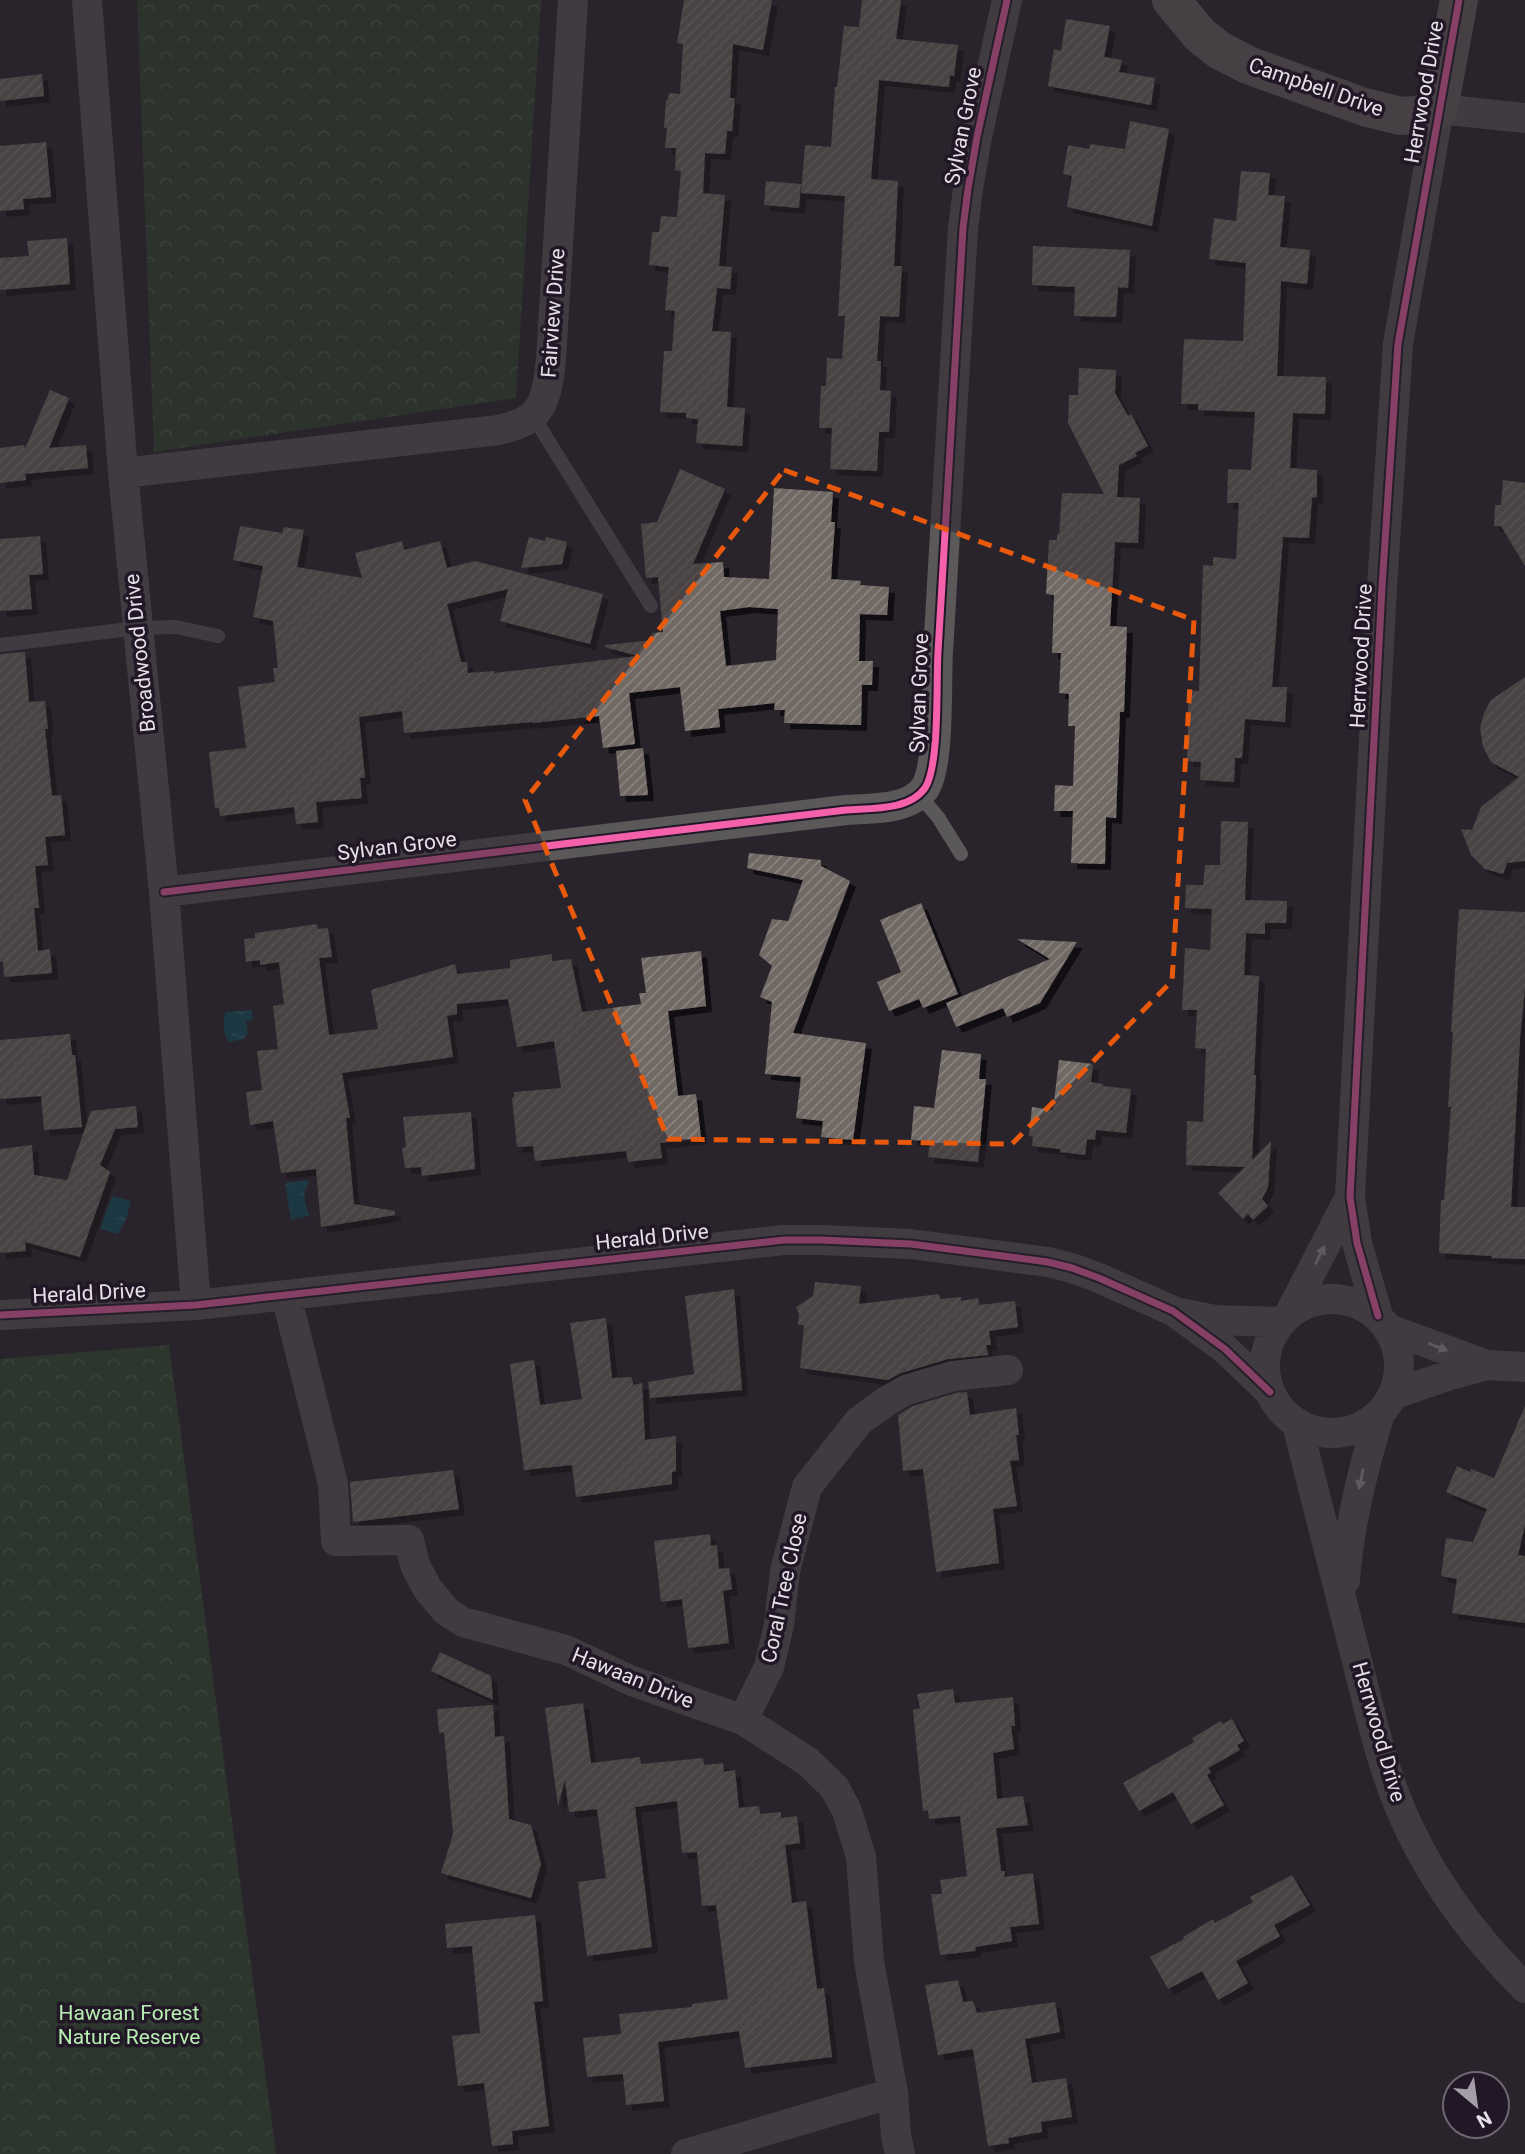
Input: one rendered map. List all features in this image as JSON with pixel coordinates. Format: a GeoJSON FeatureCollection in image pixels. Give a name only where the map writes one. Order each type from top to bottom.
{"type":"FeatureCollection","features":[{"type":"Feature","properties":{"kind":"street","name":"Broadwood Drive"},"geometry":{"type":"LineString","coordinates":[[87,0],[122,473],[164,892],[196,1305]]}},
{"type":"Feature","properties":{"kind":"street","name":"Fairview Drive"},"geometry":{"type":"LineString","coordinates":[[533,416],[548,387],[551,359],[573,0]]}},
{"type":"Feature","properties":{"kind":"street","name":"Sylvan Grove"},"geometry":{"type":"LineString","coordinates":[[164,892],[846,810],[886,808],[919,795],[926,785],[933,764],[937,654],[965,215],[977,137],[1007,0]]}},
{"type":"Feature","properties":{"kind":"street","name":"Campbell Drive"},"geometry":{"type":"LineString","coordinates":[[1171,0],[1200,35],[1219,50],[1248,65],[1364,107],[1401,116],[1439,109],[1525,118]]}},
{"type":"Feature","properties":{"kind":"street","name":"Herrwood Drive"},"geometry":{"type":"LineString","coordinates":[[1384,1322],[1357,1242],[1350,1197],[1382,587],[1398,344],[1459,0]]}},
{"type":"Feature","properties":{"kind":"street"},"geometry":{"type":"LineString","coordinates":[[122,473],[499,430],[533,416]]}},
{"type":"Feature","properties":{"kind":"street","name":"Herrwood Drive"},"geometry":{"type":"LineString","coordinates":[[1285,1317],[1350,1197]]}},
{"type":"Feature","properties":{"kind":"street","name":"Herald Drive"},"geometry":{"type":"LineString","coordinates":[[0,1315],[196,1305],[784,1240],[821,1240],[911,1244],[1048,1262],[1099,1278],[1173,1311],[1214,1320],[1285,1317]]}},
{"type":"Feature","properties":{"kind":"street","name":"Hawaan Drive"},"geometry":{"type":"LineString","coordinates":[[286,1294],[333,1484],[335,1541],[409,1540],[415,1565],[427,1588],[446,1611],[463,1622],[566,1650],[632,1681],[743,1720],[807,1761],[834,1787],[847,1811],[861,1857],[869,1961],[893,2093],[900,2154]]}},
{"type":"Feature","properties":{"kind":"street"},"geometry":{"type":"LineString","coordinates":[[1487,1365],[1384,1322],[1363,1305],[1345,1299],[1325,1298],[1306,1303],[1285,1317],[1272,1335],[1265,1353],[1269,1392],[1281,1410],[1297,1424],[1318,1432],[1341,1433],[1362,1426],[1387,1404],[1451,1374],[1487,1365],[1525,1367]]}},
{"type":"Feature","properties":{"kind":"street","name":"Herald Drive"},"geometry":{"type":"LineString","coordinates":[[1173,1311],[1224,1349],[1269,1392]]}},
{"type":"Feature","properties":{"kind":"street"},"geometry":{"type":"LineString","coordinates":[[1384,1322],[1398,1350],[1400,1373],[1387,1404]]}},
{"type":"Feature","properties":{"kind":"street","name":"Coral Tree Close"},"geometry":{"type":"LineString","coordinates":[[743,1720],[769,1667],[779,1625],[785,1571],[807,1487],[859,1421],[887,1401],[917,1386],[953,1376],[1008,1370]]}},
{"type":"Feature","properties":{"kind":"street","name":"Herrwood Drive"},"geometry":{"type":"LineString","coordinates":[[1343,1606],[1348,1542],[1364,1465],[1387,1404]]}},
{"type":"Feature","properties":{"kind":"street","name":"Herrwood Drive"},"geometry":{"type":"LineString","coordinates":[[1297,1424],[1387,1777],[1410,1830],[1465,1922],[1525,1988]]}},
{"type":"Feature","properties":{"kind":"street"},"geometry":{"type":"LineString","coordinates":[[686,2154],[893,2093]]}},
{"type":"Feature","properties":{"kind":"lane"},"geometry":{"type":"LineString","coordinates":[[533,416],[651,606]]}},
{"type":"Feature","properties":{"kind":"lane"},"geometry":{"type":"LineString","coordinates":[[0,645],[137,628],[176,627],[218,636]]}},
{"type":"Feature","properties":{"kind":"lane"},"geometry":{"type":"LineString","coordinates":[[919,795],[938,817],[961,855]]}},
{"type":"Feature","properties":{"kind":"highlighted area"},"geometry":{"type":"Polygon","coordinates":[[[784,470],[1194,620],[1172,981],[1012,1144],[668,1139],[525,800],[784,470]]]}},
{"type":"Feature","properties":{"kind":"green space"},"geometry":{"type":"Polygon","coordinates":[[[137,0],[541,0],[516,398],[154,452],[137,0]]]}},
{"type":"Feature","properties":{"kind":"green space","name":"Hawaan Forest Nature Reserve"},"geometry":{"type":"Polygon","coordinates":[[[169,1345],[276,2154],[0,2154],[0,1359],[169,1345]]]}},
{"type":"Feature","properties":{"kind":"water"},"geometry":{"type":"Polygon","coordinates":[[[252,1010],[253,1019],[246,1022],[248,1034],[243,1039],[229,1042],[224,1027],[226,1012],[252,1010]]]}},
{"type":"Feature","properties":{"kind":"water"},"geometry":{"type":"Polygon","coordinates":[[[307,1180],[309,1183],[305,1199],[309,1216],[291,1220],[285,1183],[307,1180]]]}},
{"type":"Feature","properties":{"kind":"water"},"geometry":{"type":"Polygon","coordinates":[[[112,1196],[131,1201],[118,1234],[100,1229],[112,1196]]]}},
{"type":"Feature","properties":{"kind":"building"},"geometry":{"type":"Polygon","coordinates":[[[684,0],[772,0],[763,50],[733,44],[730,98],[735,98],[732,131],[727,131],[725,154],[705,153],[703,193],[725,195],[719,266],[732,267],[730,289],[717,288],[712,331],[731,332],[727,407],[745,408],[742,446],[696,443],[698,419],[686,418],[686,413],[660,412],[664,351],[672,351],[675,311],[665,310],[669,267],[649,265],[652,232],[659,232],[661,216],[677,217],[681,171],[675,170],[676,148],[665,148],[667,128],[664,128],[669,93],[680,94],[683,44],[677,43],[684,0]]]}},
{"type":"Feature","properties":{"kind":"building"},"geometry":{"type":"Polygon","coordinates":[[[862,0],[901,0],[896,39],[958,45],[954,76],[950,75],[949,87],[879,80],[871,179],[898,181],[894,266],[902,266],[899,317],[880,316],[877,361],[881,361],[880,390],[891,391],[889,432],[879,432],[877,471],[830,469],[832,428],[819,428],[821,386],[826,386],[827,358],[842,359],[845,316],[838,316],[845,196],[801,193],[805,145],[831,147],[835,87],[844,26],[859,27],[862,0]]]}},
{"type":"Feature","properties":{"kind":"building"},"geometry":{"type":"Polygon","coordinates":[[[1066,19],[1110,26],[1104,57],[1122,60],[1119,72],[1155,78],[1151,105],[1048,86],[1054,49],[1061,51],[1066,19]]]}},
{"type":"Feature","properties":{"kind":"building"},"geometry":{"type":"Polygon","coordinates":[[[42,74],[44,96],[0,101],[0,79],[42,74]]]}},
{"type":"Feature","properties":{"kind":"building"},"geometry":{"type":"Polygon","coordinates":[[[1130,121],[1169,129],[1152,226],[1067,207],[1072,176],[1063,174],[1068,145],[1089,149],[1090,144],[1125,149],[1130,121]]]}},
{"type":"Feature","properties":{"kind":"building"},"geometry":{"type":"Polygon","coordinates":[[[46,142],[51,197],[23,199],[24,209],[0,211],[0,146],[46,142]]]}},
{"type":"Feature","properties":{"kind":"building"},"geometry":{"type":"Polygon","coordinates":[[[1241,171],[1270,173],[1268,195],[1285,196],[1280,247],[1310,250],[1307,284],[1281,281],[1277,376],[1326,377],[1325,414],[1293,413],[1290,468],[1317,470],[1317,497],[1312,498],[1309,538],[1283,537],[1272,687],[1287,687],[1285,722],[1245,719],[1242,758],[1235,758],[1234,782],[1200,780],[1201,762],[1187,761],[1189,690],[1199,691],[1203,565],[1213,566],[1213,557],[1236,559],[1239,503],[1227,503],[1228,469],[1251,470],[1255,412],[1198,410],[1198,404],[1181,404],[1184,339],[1243,341],[1246,263],[1209,259],[1214,218],[1236,221],[1241,171]]]}},
{"type":"Feature","properties":{"kind":"building"},"geometry":{"type":"Polygon","coordinates":[[[766,181],[801,184],[799,208],[764,205],[766,181]]]}},
{"type":"Feature","properties":{"kind":"building"},"geometry":{"type":"Polygon","coordinates":[[[67,238],[70,284],[0,290],[0,258],[29,256],[27,241],[67,238]]]}},
{"type":"Feature","properties":{"kind":"building"},"geometry":{"type":"Polygon","coordinates":[[[1033,246],[1130,250],[1128,288],[1118,287],[1116,317],[1074,316],[1075,287],[1032,285],[1033,246]]]}},
{"type":"Feature","properties":{"kind":"building"},"geometry":{"type":"Polygon","coordinates":[[[1079,368],[1116,370],[1115,393],[1128,416],[1131,414],[1148,446],[1135,453],[1137,456],[1119,465],[1117,497],[1140,498],[1138,543],[1115,542],[1110,626],[1127,627],[1124,712],[1120,712],[1116,818],[1106,817],[1105,864],[1071,863],[1073,811],[1054,811],[1055,785],[1073,786],[1075,726],[1068,726],[1069,694],[1059,693],[1061,653],[1052,653],[1054,595],[1046,594],[1049,540],[1057,540],[1059,534],[1062,493],[1104,494],[1068,423],[1069,395],[1078,395],[1079,368]]]}},
{"type":"Feature","properties":{"kind":"building"},"geometry":{"type":"Polygon","coordinates":[[[50,390],[69,398],[49,448],[86,445],[88,468],[25,474],[26,480],[0,483],[0,448],[24,445],[25,449],[50,390]]]}},
{"type":"Feature","properties":{"kind":"building"},"geometry":{"type":"Polygon","coordinates":[[[680,469],[725,489],[693,564],[723,562],[724,577],[769,579],[774,488],[833,492],[831,522],[835,522],[831,579],[861,581],[860,585],[889,587],[887,615],[860,614],[859,661],[873,661],[872,685],[862,685],[861,725],[784,723],[785,710],[774,710],[775,703],[718,709],[720,727],[685,731],[680,687],[629,693],[635,744],[603,748],[599,716],[404,733],[402,711],[359,717],[365,778],[360,778],[362,798],[316,802],[318,822],[296,824],[294,807],[220,816],[219,808],[215,808],[209,752],[246,748],[238,687],[275,682],[273,668],[278,668],[273,621],[253,617],[263,566],[233,560],[240,526],[282,533],[284,527],[304,530],[297,567],[362,578],[355,553],[402,541],[404,550],[440,541],[447,568],[475,561],[603,594],[590,644],[500,621],[508,589],[447,604],[461,662],[467,662],[468,673],[494,673],[638,656],[605,645],[653,640],[652,633],[663,632],[658,577],[646,578],[641,524],[657,522],[680,469]],[[749,607],[720,611],[726,666],[776,660],[778,609],[749,607]]]}},
{"type":"Feature","properties":{"kind":"building"},"geometry":{"type":"Polygon","coordinates":[[[1503,480],[1525,483],[1525,566],[1501,526],[1494,526],[1495,505],[1501,505],[1503,480]]]}},
{"type":"Feature","properties":{"kind":"building"},"geometry":{"type":"Polygon","coordinates":[[[40,536],[43,574],[29,575],[32,609],[0,611],[0,539],[40,536]]]}},
{"type":"Feature","properties":{"kind":"building"},"geometry":{"type":"Polygon","coordinates":[[[529,537],[545,541],[546,537],[567,542],[562,564],[521,568],[529,537]]]}},
{"type":"Feature","properties":{"kind":"building"},"geometry":{"type":"Polygon","coordinates":[[[25,652],[29,702],[45,701],[52,796],[61,795],[65,835],[45,837],[48,865],[35,866],[39,908],[34,908],[38,951],[50,949],[52,973],[4,977],[3,961],[0,962],[0,654],[25,652]]]}},
{"type":"Feature","properties":{"kind":"building"},"geometry":{"type":"Polygon","coordinates":[[[1525,677],[1525,861],[1507,863],[1503,874],[1485,869],[1471,855],[1461,829],[1472,830],[1481,807],[1519,777],[1491,762],[1483,747],[1480,728],[1491,700],[1525,677]]]}},
{"type":"Feature","properties":{"kind":"building"},"geometry":{"type":"Polygon","coordinates":[[[643,748],[648,795],[620,796],[616,751],[643,748]]]}},
{"type":"Feature","properties":{"kind":"building"},"geometry":{"type":"Polygon","coordinates":[[[1221,821],[1248,822],[1245,900],[1287,901],[1286,923],[1265,923],[1265,934],[1246,933],[1244,975],[1259,976],[1252,1160],[1271,1141],[1268,1187],[1262,1199],[1268,1206],[1253,1220],[1248,1214],[1243,1219],[1218,1193],[1245,1167],[1186,1165],[1187,1121],[1203,1122],[1206,1049],[1195,1048],[1197,1010],[1182,1010],[1185,948],[1210,950],[1212,909],[1185,908],[1186,885],[1203,885],[1205,865],[1220,865],[1221,821]]]}},
{"type":"Feature","properties":{"kind":"building"},"geometry":{"type":"Polygon","coordinates":[[[749,853],[821,860],[821,866],[850,881],[793,1033],[866,1043],[853,1140],[821,1137],[823,1121],[796,1118],[801,1077],[765,1074],[772,1002],[760,997],[772,966],[759,955],[772,919],[788,921],[803,880],[747,868],[749,853]]]}},
{"type":"Feature","properties":{"kind":"building"},"geometry":{"type":"Polygon","coordinates":[[[921,903],[958,994],[923,1008],[919,999],[889,1011],[877,982],[901,972],[880,920],[921,903]]]}},
{"type":"Feature","properties":{"kind":"building"},"geometry":{"type":"Polygon","coordinates":[[[1459,909],[1525,912],[1525,988],[1511,1207],[1525,1207],[1525,1259],[1439,1253],[1441,1200],[1444,1200],[1451,1107],[1448,1107],[1451,1032],[1459,909]]]}},
{"type":"Feature","properties":{"kind":"building"},"geometry":{"type":"Polygon","coordinates":[[[317,924],[318,929],[328,928],[332,957],[319,958],[329,1035],[378,1029],[371,990],[455,964],[457,974],[510,968],[510,960],[552,954],[552,961],[571,959],[582,1012],[641,1004],[639,993],[646,993],[641,958],[701,951],[706,1006],[668,1011],[678,1096],[696,1094],[701,1138],[660,1143],[662,1158],[628,1162],[626,1151],[535,1161],[533,1146],[517,1147],[512,1098],[514,1092],[561,1088],[554,1041],[517,1047],[508,999],[457,1004],[457,1014],[447,1016],[453,1057],[342,1073],[350,1118],[346,1118],[354,1204],[395,1211],[395,1215],[321,1227],[316,1169],[281,1173],[273,1121],[250,1125],[246,1092],[262,1090],[257,1051],[278,1049],[273,1006],[284,1004],[279,962],[260,965],[260,960],[246,962],[244,939],[255,938],[255,933],[317,924]]]}},
{"type":"Feature","properties":{"kind":"building"},"geometry":{"type":"Polygon","coordinates":[[[1017,939],[1077,942],[1040,1003],[1007,1017],[1003,1008],[956,1027],[946,1003],[1050,959],[1017,939]]]}},
{"type":"Feature","properties":{"kind":"building"},"geometry":{"type":"Polygon","coordinates":[[[70,1034],[72,1055],[75,1055],[82,1127],[44,1130],[41,1096],[0,1099],[0,1040],[70,1034]]]}},
{"type":"Feature","properties":{"kind":"building"},"geometry":{"type":"Polygon","coordinates":[[[942,1050],[981,1054],[979,1079],[986,1079],[978,1162],[928,1157],[930,1141],[911,1140],[914,1106],[934,1108],[942,1050]]]}},
{"type":"Feature","properties":{"kind":"building"},"geometry":{"type":"Polygon","coordinates":[[[1059,1060],[1093,1064],[1091,1082],[1131,1089],[1126,1133],[1096,1130],[1095,1140],[1087,1139],[1085,1155],[1032,1146],[1033,1137],[1029,1136],[1032,1107],[1053,1110],[1059,1060]]]}},
{"type":"Feature","properties":{"kind":"building"},"geometry":{"type":"Polygon","coordinates":[[[136,1106],[138,1127],[115,1129],[100,1165],[110,1172],[80,1257],[25,1242],[26,1251],[0,1253],[0,1149],[32,1145],[34,1175],[67,1180],[91,1111],[136,1106]]]}},
{"type":"Feature","properties":{"kind":"building"},"geometry":{"type":"Polygon","coordinates":[[[471,1112],[475,1169],[422,1176],[421,1167],[405,1168],[402,1148],[406,1147],[403,1117],[471,1112]]]}},
{"type":"Feature","properties":{"kind":"building"},"geometry":{"type":"Polygon","coordinates":[[[815,1282],[861,1286],[859,1304],[939,1294],[940,1299],[961,1297],[961,1301],[978,1298],[979,1305],[1015,1301],[1018,1327],[989,1331],[991,1345],[986,1345],[988,1355],[948,1359],[901,1373],[888,1380],[800,1368],[804,1325],[798,1325],[799,1314],[796,1307],[813,1296],[815,1282]]]}},
{"type":"Feature","properties":{"kind":"building"},"geometry":{"type":"Polygon","coordinates":[[[734,1289],[742,1390],[650,1398],[648,1382],[694,1374],[685,1296],[734,1289]]]}},
{"type":"Feature","properties":{"kind":"building"},"geometry":{"type":"Polygon","coordinates":[[[606,1318],[612,1378],[632,1377],[633,1385],[642,1383],[645,1440],[676,1436],[676,1471],[672,1472],[672,1484],[576,1497],[572,1465],[524,1470],[510,1364],[534,1360],[540,1405],[582,1399],[570,1323],[606,1318]]]}},
{"type":"Feature","properties":{"kind":"building"},"geometry":{"type":"Polygon","coordinates":[[[967,1392],[970,1415],[1016,1408],[1019,1460],[1010,1461],[1017,1506],[993,1509],[999,1563],[936,1572],[923,1469],[903,1471],[898,1415],[913,1406],[967,1392]]]}},
{"type":"Feature","properties":{"kind":"building"},"geometry":{"type":"Polygon","coordinates":[[[1525,1406],[1525,1525],[1518,1555],[1525,1556],[1525,1623],[1452,1613],[1457,1579],[1441,1576],[1446,1538],[1473,1542],[1487,1509],[1446,1492],[1457,1466],[1494,1478],[1525,1406]]]}},
{"type":"Feature","properties":{"kind":"building"},"geometry":{"type":"Polygon","coordinates":[[[453,1470],[459,1509],[353,1522],[350,1482],[453,1470]]]}},
{"type":"Feature","properties":{"kind":"building"},"geometry":{"type":"Polygon","coordinates":[[[710,1534],[711,1546],[717,1545],[719,1569],[729,1568],[732,1589],[723,1591],[729,1643],[688,1648],[682,1599],[661,1602],[654,1541],[710,1534]]]}},
{"type":"Feature","properties":{"kind":"building"},"geometry":{"type":"Polygon","coordinates":[[[440,1652],[491,1676],[493,1700],[431,1671],[440,1652]]]}},
{"type":"Feature","properties":{"kind":"building"},"geometry":{"type":"Polygon","coordinates":[[[953,1689],[955,1703],[1013,1697],[1015,1726],[1011,1726],[1014,1749],[993,1753],[997,1799],[1023,1796],[1028,1825],[996,1828],[1004,1877],[1033,1873],[1039,1924],[1010,1927],[1012,1941],[976,1947],[975,1951],[940,1955],[931,1894],[942,1894],[940,1880],[967,1876],[960,1816],[929,1819],[928,1810],[923,1811],[913,1710],[920,1708],[917,1694],[953,1689]]]}},
{"type":"Feature","properties":{"kind":"building"},"geometry":{"type":"Polygon","coordinates":[[[583,1703],[591,1763],[640,1757],[641,1764],[703,1758],[704,1765],[723,1763],[724,1772],[735,1770],[739,1808],[759,1806],[760,1814],[781,1812],[781,1818],[797,1816],[800,1843],[785,1845],[792,1903],[806,1901],[817,1989],[824,1988],[832,2057],[745,2068],[739,2031],[658,2042],[664,2101],[626,2105],[623,2074],[587,2077],[583,2038],[621,2034],[619,2014],[692,2007],[692,2004],[728,1999],[716,1905],[702,1906],[697,1852],[682,1853],[677,1801],[635,1807],[652,1947],[587,1956],[578,1882],[606,1878],[597,1809],[569,1812],[565,1780],[558,1806],[545,1708],[583,1703]]]}},
{"type":"Feature","properties":{"kind":"building"},"geometry":{"type":"Polygon","coordinates":[[[493,1705],[495,1737],[504,1736],[509,1819],[531,1825],[541,1864],[531,1898],[441,1873],[453,1834],[444,1732],[439,1733],[437,1709],[493,1705]]]}},
{"type":"Feature","properties":{"kind":"building"},"geometry":{"type":"Polygon","coordinates":[[[1232,1719],[1244,1741],[1237,1745],[1240,1750],[1208,1768],[1211,1772],[1207,1775],[1224,1805],[1191,1824],[1173,1792],[1139,1811],[1123,1783],[1194,1742],[1192,1738],[1221,1721],[1223,1724],[1232,1719]]]}},
{"type":"Feature","properties":{"kind":"building"},"geometry":{"type":"Polygon","coordinates":[[[1292,1875],[1310,1905],[1274,1925],[1280,1936],[1236,1961],[1248,1983],[1218,2000],[1202,1971],[1168,1989],[1150,1957],[1184,1939],[1183,1937],[1213,1919],[1215,1923],[1253,1902],[1250,1897],[1292,1875]]]}},
{"type":"Feature","properties":{"kind":"building"},"geometry":{"type":"Polygon","coordinates":[[[535,1915],[543,2001],[534,2002],[549,2126],[512,2131],[513,2144],[492,2146],[484,2083],[458,2086],[452,2036],[480,2033],[472,1946],[447,1948],[445,1924],[535,1915]]]}},
{"type":"Feature","properties":{"kind":"building"},"geometry":{"type":"Polygon","coordinates":[[[958,1980],[963,2002],[973,2001],[977,2013],[1055,2002],[1060,2032],[1025,2039],[1032,2083],[1066,2078],[1072,2117],[1041,2122],[1042,2132],[1008,2138],[1009,2143],[988,2146],[973,2049],[938,2055],[925,1985],[958,1980]]]}},
{"type":"Feature","properties":{"kind":"cycle path"},"geometry":{"type":"LineString","coordinates":[[164,892],[888,807],[909,801],[925,788],[930,777],[935,743],[963,228],[977,137],[1007,0]]}},
{"type":"Feature","properties":{"kind":"cycle path"},"geometry":{"type":"LineString","coordinates":[[1378,1316],[1357,1243],[1350,1197],[1382,587],[1398,344],[1459,0]]}},
{"type":"Feature","properties":{"kind":"cycle path"},"geometry":{"type":"LineString","coordinates":[[0,1315],[196,1305],[784,1240],[911,1244],[1048,1262],[1099,1278],[1173,1311],[1225,1349],[1270,1392]]}}]}
